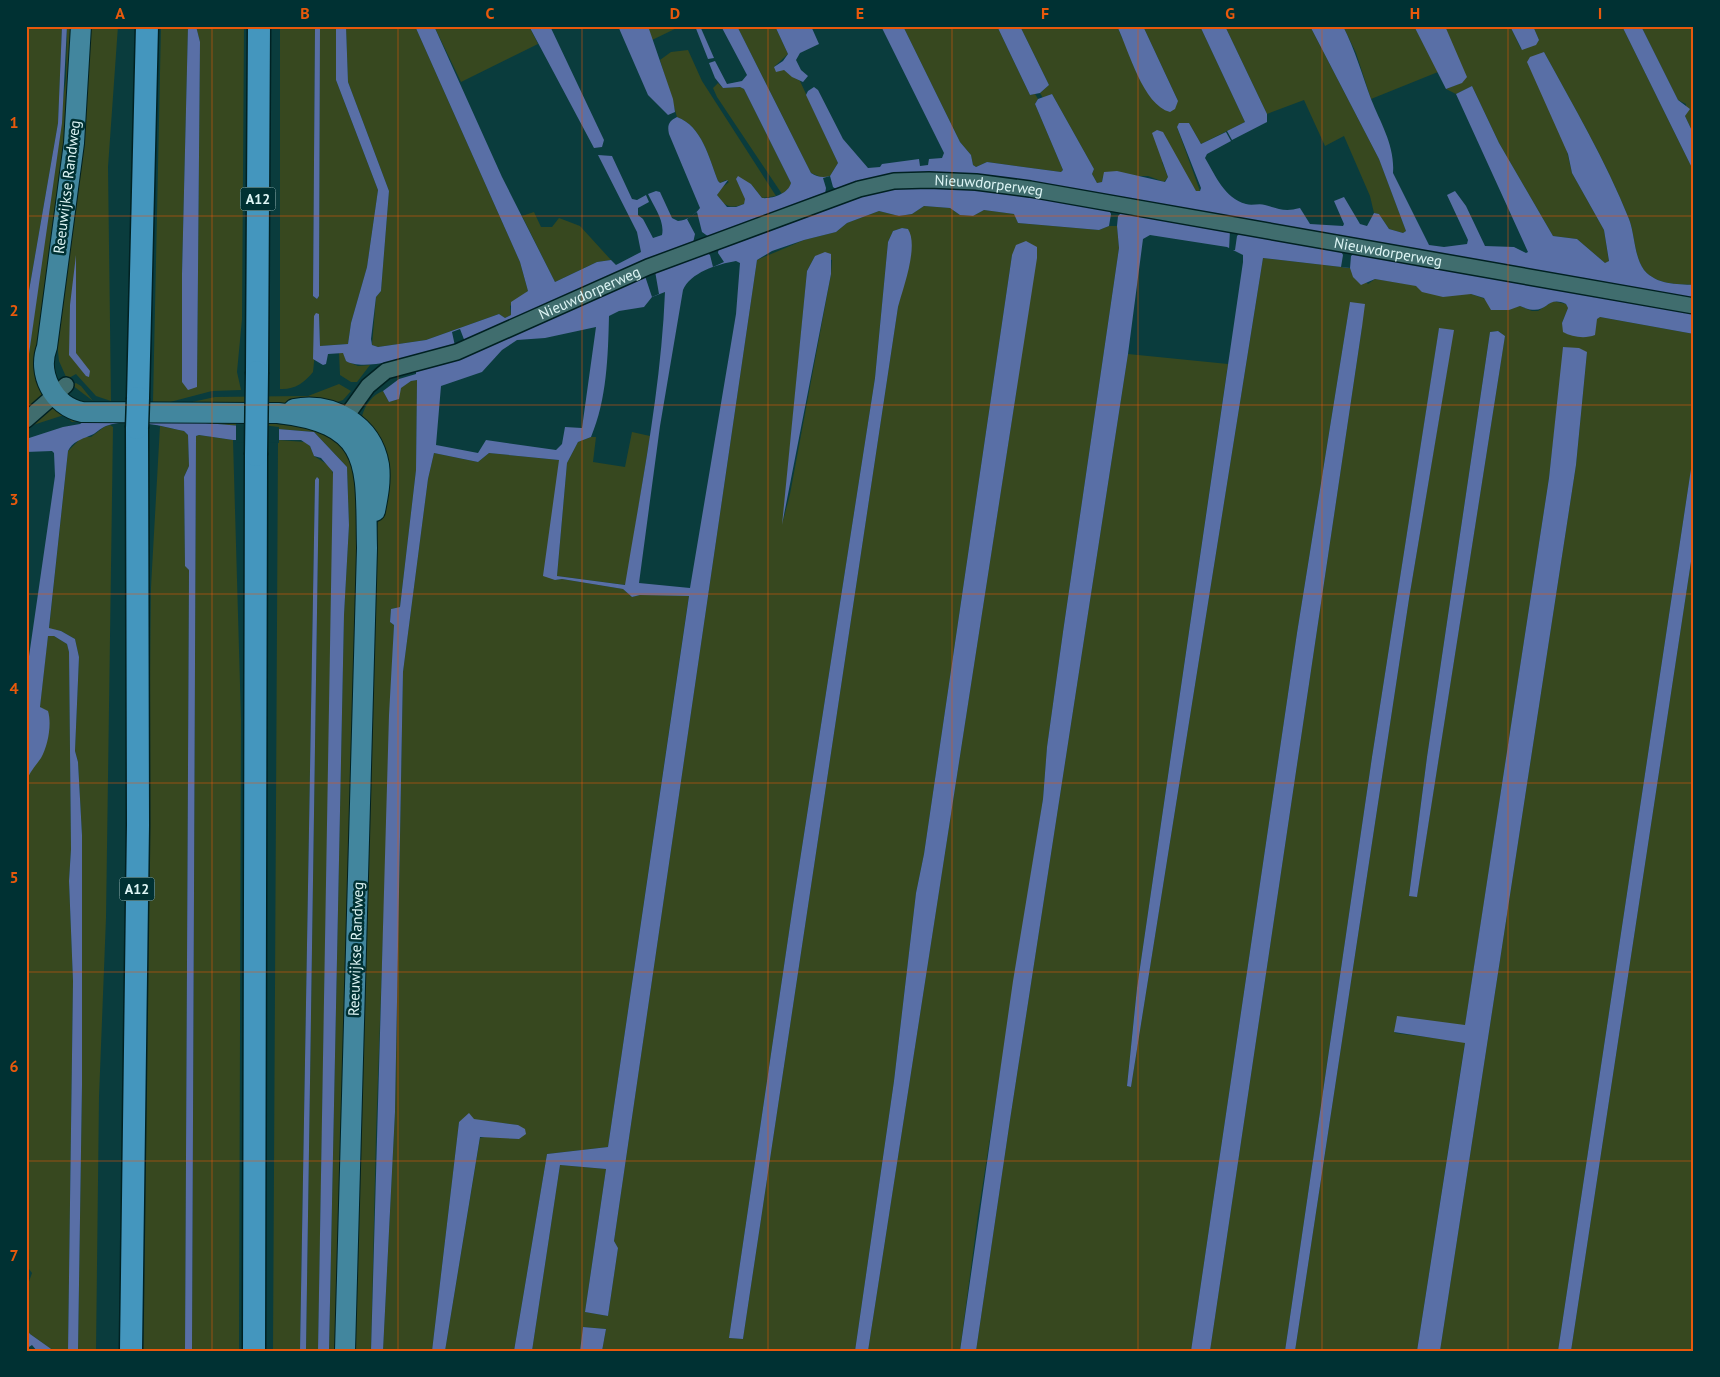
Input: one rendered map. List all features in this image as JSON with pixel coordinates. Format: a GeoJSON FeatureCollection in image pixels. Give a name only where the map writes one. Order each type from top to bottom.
{"type":"FeatureCollection","features":[{"type":"Feature","properties":{"kind":"highway","name":"A12"},"geometry":{"type":"LineString","coordinates":[[131,1351],[138,815],[137,428],[147,26]]}},
{"type":"Feature","properties":{"kind":"highway","name":"A12"},"geometry":{"type":"LineString","coordinates":[[254,1351],[259,26]]}},
{"type":"Feature","properties":{"kind":"main road","name":"Reeuwijkse Randweg"},"geometry":{"type":"LineString","coordinates":[[80,26],[74,143],[47,347],[61,390],[104,411],[278,413],[341,423],[363,464],[367,548],[345,1351]]}},
{"type":"Feature","properties":{"kind":"street","name":"Nieuwdorperweg"},"geometry":{"type":"LineString","coordinates":[[341,423],[368,386],[386,371],[457,352],[648,267],[785,214],[860,189],[894,181],[976,182],[1030,189],[1694,306]]}},
{"type":"Feature","properties":{"kind":"street"},"geometry":{"type":"LineString","coordinates":[[26,420],[61,390]]}},
{"type":"Feature","properties":{"kind":"green space"},"geometry":{"type":"Polygon","coordinates":[[[26,26],[62,26],[58,123],[26,308],[26,26]]]}},
{"type":"Feature","properties":{"kind":"green space"},"geometry":{"type":"Polygon","coordinates":[[[67,26],[74,26],[44,390],[38,403],[28,412],[26,375],[66,78],[67,26]]]}},
{"type":"Feature","properties":{"kind":"green space"},"geometry":{"type":"Polygon","coordinates":[[[87,26],[118,26],[108,167],[111,401],[96,396],[76,374],[67,379],[59,361],[56,332],[87,26]]]}},
{"type":"Feature","properties":{"kind":"green space"},"geometry":{"type":"Polygon","coordinates":[[[161,26],[188,26],[182,274],[182,382],[197,387],[200,42],[196,26],[244,26],[242,319],[237,372],[241,390],[212,391],[170,402],[153,402],[161,26]]]}},
{"type":"Feature","properties":{"kind":"green space"},"geometry":{"type":"Polygon","coordinates":[[[280,26],[315,26],[313,296],[317,299],[319,296],[320,26],[336,26],[336,80],[378,190],[367,267],[351,323],[348,344],[320,346],[319,314],[313,372],[298,385],[285,389],[280,389],[280,26]]]}},
{"type":"Feature","properties":{"kind":"green space"},"geometry":{"type":"Polygon","coordinates":[[[346,26],[415,26],[520,262],[528,291],[510,306],[511,315],[505,318],[499,314],[426,340],[378,347],[372,345],[376,297],[381,291],[389,191],[348,82],[346,26]]]}},
{"type":"Feature","properties":{"kind":"green space"},"geometry":{"type":"Polygon","coordinates":[[[434,26],[529,26],[538,44],[461,82],[434,26]]]}},
{"type":"Feature","properties":{"kind":"green space"},"geometry":{"type":"Polygon","coordinates":[[[648,26],[681,26],[652,40],[648,26]]]}},
{"type":"Feature","properties":{"kind":"green space"},"geometry":{"type":"Polygon","coordinates":[[[737,26],[775,26],[788,54],[774,67],[784,70],[800,81],[838,163],[830,176],[823,178],[811,173],[737,26]]]}},
{"type":"Feature","properties":{"kind":"green space"},"geometry":{"type":"Polygon","coordinates":[[[903,26],[997,26],[1030,95],[1035,94],[1038,99],[1035,104],[1063,170],[1061,172],[987,162],[976,167],[973,165],[971,155],[960,142],[903,26]]]}},
{"type":"Feature","properties":{"kind":"green space"},"geometry":{"type":"Polygon","coordinates":[[[1020,26],[1117,26],[1122,38],[1178,101],[1143,26],[1200,26],[1245,122],[1201,144],[1189,123],[1179,124],[1177,127],[1200,191],[1196,191],[1180,165],[1162,162],[1168,177],[1164,182],[1148,176],[1103,176],[1102,182],[1097,183],[1092,174],[1094,169],[1052,94],[1043,98],[1040,93],[1049,85],[1020,26]]]}},
{"type":"Feature","properties":{"kind":"green space"},"geometry":{"type":"Polygon","coordinates":[[[1225,26],[1310,26],[1379,159],[1406,231],[1403,233],[1389,229],[1379,214],[1374,213],[1370,196],[1344,136],[1325,146],[1304,100],[1267,114],[1225,26]]]}},
{"type":"Feature","properties":{"kind":"green space"},"geometry":{"type":"Polygon","coordinates":[[[1343,26],[1414,26],[1438,72],[1371,99],[1356,53],[1343,26]]]}},
{"type":"Feature","properties":{"kind":"green space"},"geometry":{"type":"Polygon","coordinates":[[[1445,26],[1510,26],[1521,49],[1539,40],[1533,26],[1622,26],[1694,172],[1694,285],[1661,281],[1655,279],[1644,270],[1636,252],[1631,225],[1620,197],[1589,134],[1544,52],[1572,173],[1604,230],[1609,262],[1605,263],[1577,239],[1553,236],[1499,143],[1472,86],[1456,94],[1446,89],[1461,83],[1445,26]]]}},
{"type":"Feature","properties":{"kind":"green space"},"geometry":{"type":"Polygon","coordinates":[[[1641,26],[1694,26],[1694,135],[1685,116],[1686,104],[1678,100],[1641,26]]]}},
{"type":"Feature","properties":{"kind":"green space"},"geometry":{"type":"Polygon","coordinates":[[[688,50],[702,81],[776,196],[762,198],[751,184],[736,179],[746,199],[744,204],[728,206],[717,195],[720,189],[729,182],[726,180],[720,183],[718,181],[699,135],[686,121],[677,117],[660,60],[671,52],[688,50]]]}},
{"type":"Feature","properties":{"kind":"green space"},"geometry":{"type":"Polygon","coordinates":[[[718,83],[723,88],[740,87],[744,89],[791,183],[790,188],[782,194],[717,97],[713,88],[718,83]]]}},
{"type":"Feature","properties":{"kind":"green space"},"geometry":{"type":"Polygon","coordinates":[[[924,206],[950,208],[960,215],[973,216],[984,210],[1015,214],[1018,223],[1099,230],[1109,226],[1117,226],[1119,248],[1047,747],[1043,799],[978,1215],[960,1351],[868,1351],[1017,387],[1012,255],[924,854],[916,893],[894,1081],[855,1351],[602,1351],[606,1329],[583,1327],[580,1351],[532,1351],[560,1165],[606,1169],[585,1312],[608,1316],[618,1248],[614,1241],[757,260],[804,240],[836,232],[847,223],[879,211],[899,216],[912,214],[924,206]],[[902,228],[893,231],[888,242],[875,378],[793,905],[729,1338],[743,1339],[898,307],[911,253],[908,229],[902,228]],[[815,256],[807,271],[783,521],[790,494],[831,274],[832,260],[815,256]]]}},
{"type":"Feature","properties":{"kind":"green space"},"geometry":{"type":"Polygon","coordinates":[[[534,212],[541,227],[552,227],[559,218],[580,226],[611,260],[597,262],[555,282],[522,216],[534,212]]]}},
{"type":"Feature","properties":{"kind":"green space"},"geometry":{"type":"Polygon","coordinates":[[[1263,258],[1350,268],[1368,284],[1375,279],[1471,294],[1512,308],[1520,306],[1532,311],[1538,311],[1553,301],[1566,304],[1568,308],[1562,323],[1600,317],[1694,334],[1694,449],[1558,1351],[1440,1351],[1576,465],[1587,352],[1564,347],[1549,478],[1465,1026],[1397,1017],[1395,1033],[1465,1042],[1417,1351],[1295,1351],[1409,599],[1448,364],[1439,329],[1372,757],[1285,1351],[1210,1351],[1362,327],[1350,302],[1297,633],[1191,1351],[976,1351],[1128,354],[1228,364],[1137,988],[1127,1086],[1131,1087],[1263,258]],[[1498,331],[1490,332],[1427,757],[1409,896],[1417,896],[1505,336],[1498,331]]]}},
{"type":"Feature","properties":{"kind":"green space"},"geometry":{"type":"Polygon","coordinates":[[[339,352],[344,353],[346,361],[358,366],[370,365],[357,382],[351,382],[340,375],[339,352]]]}},
{"type":"Feature","properties":{"kind":"green space"},"geometry":{"type":"Polygon","coordinates":[[[417,380],[416,470],[400,607],[391,609],[390,622],[394,625],[376,1134],[371,1351],[353,1351],[374,554],[384,471],[362,416],[367,404],[376,395],[383,391],[389,402],[399,399],[400,388],[411,381],[417,380]]]}},
{"type":"Feature","properties":{"kind":"green space"},"geometry":{"type":"Polygon","coordinates":[[[76,383],[81,386],[93,401],[72,385],[76,383]]]}},
{"type":"Feature","properties":{"kind":"green space"},"geometry":{"type":"Polygon","coordinates":[[[339,384],[351,391],[343,400],[334,403],[174,406],[215,397],[308,396],[339,384]]]}},
{"type":"Feature","properties":{"kind":"green space"},"geometry":{"type":"Polygon","coordinates":[[[58,408],[99,419],[72,422],[64,415],[33,425],[32,421],[49,409],[58,408]]]}},
{"type":"Feature","properties":{"kind":"green space"},"geometry":{"type":"Polygon","coordinates":[[[158,419],[246,421],[333,432],[359,468],[338,1351],[329,1351],[344,615],[349,525],[347,467],[314,432],[158,419]]]}},
{"type":"Feature","properties":{"kind":"green space"},"geometry":{"type":"Polygon","coordinates":[[[110,425],[113,427],[106,918],[99,1097],[96,1351],[78,1351],[82,1085],[82,835],[78,762],[75,751],[79,657],[75,639],[61,631],[49,629],[68,451],[82,437],[91,437],[104,427],[110,425]]]}},
{"type":"Feature","properties":{"kind":"green space"},"geometry":{"type":"Polygon","coordinates":[[[160,426],[184,431],[188,435],[189,466],[184,477],[185,565],[189,570],[185,1351],[142,1351],[151,587],[160,426]]]}},
{"type":"Feature","properties":{"kind":"green space"},"geometry":{"type":"Polygon","coordinates":[[[632,432],[650,436],[626,585],[557,576],[567,463],[578,442],[596,437],[593,462],[625,467],[632,432]]]}},
{"type":"Feature","properties":{"kind":"green space"},"geometry":{"type":"Polygon","coordinates":[[[196,436],[233,440],[241,719],[239,1351],[192,1351],[196,436]]]}},
{"type":"Feature","properties":{"kind":"green space"},"geometry":{"type":"Polygon","coordinates":[[[278,440],[305,442],[310,446],[314,456],[330,466],[334,476],[318,1351],[306,1351],[319,478],[315,480],[300,1351],[273,1351],[278,440]]]}},
{"type":"Feature","properties":{"kind":"green space"},"geometry":{"type":"Polygon","coordinates":[[[434,453],[478,462],[489,453],[559,460],[555,580],[562,579],[623,589],[632,597],[640,595],[689,595],[608,1147],[547,1154],[514,1351],[445,1351],[480,1138],[489,1136],[519,1139],[518,1125],[464,1119],[459,1122],[432,1351],[383,1351],[395,1112],[403,672],[428,479],[434,453]]]}},
{"type":"Feature","properties":{"kind":"green space"},"geometry":{"type":"Polygon","coordinates":[[[1694,542],[1694,1351],[1571,1351],[1694,542]]]}},
{"type":"Feature","properties":{"kind":"green space"},"geometry":{"type":"Polygon","coordinates":[[[48,635],[54,636],[67,644],[69,652],[71,849],[69,881],[73,981],[68,1351],[54,1351],[30,1334],[26,1328],[26,1290],[32,1273],[26,1265],[26,785],[29,773],[45,749],[49,725],[40,706],[48,635]]]}},
{"type":"Feature","properties":{"kind":"water"},"geometry":{"type":"Polygon","coordinates":[[[62,26],[67,26],[62,123],[26,375],[26,308],[58,123],[62,26]]]}},
{"type":"Feature","properties":{"kind":"water"},"geometry":{"type":"Polygon","coordinates":[[[188,26],[196,26],[200,42],[197,387],[188,390],[182,382],[182,274],[188,26]]]}},
{"type":"Feature","properties":{"kind":"water"},"geometry":{"type":"Polygon","coordinates":[[[315,26],[320,26],[319,296],[317,299],[313,296],[315,26]]]}},
{"type":"Feature","properties":{"kind":"water"},"geometry":{"type":"Polygon","coordinates":[[[336,26],[346,26],[348,82],[389,191],[381,291],[376,297],[371,339],[372,345],[378,347],[426,340],[499,314],[505,318],[511,315],[511,302],[528,291],[520,262],[415,26],[434,26],[502,177],[555,282],[597,262],[611,260],[616,265],[641,252],[637,232],[598,155],[612,156],[632,199],[637,200],[646,195],[649,202],[638,208],[638,215],[643,219],[653,238],[662,235],[663,230],[658,214],[648,194],[656,191],[660,192],[672,218],[678,221],[690,217],[700,208],[669,134],[669,124],[677,117],[686,121],[699,135],[718,181],[720,183],[728,180],[717,195],[727,207],[736,207],[744,204],[745,199],[736,179],[738,176],[751,184],[762,198],[779,195],[789,187],[791,183],[744,89],[740,87],[723,88],[715,78],[709,63],[715,61],[727,84],[742,81],[747,75],[721,26],[737,26],[811,173],[818,176],[830,176],[838,163],[806,95],[814,87],[818,90],[843,139],[868,168],[880,167],[882,164],[919,159],[920,166],[928,165],[929,159],[942,158],[944,153],[881,26],[903,26],[960,142],[971,155],[973,165],[976,167],[987,162],[1061,172],[1063,170],[1035,104],[1038,99],[1052,94],[1094,169],[1092,174],[1097,183],[1102,182],[1104,172],[1117,171],[1165,182],[1168,177],[1152,133],[1157,130],[1163,132],[1196,191],[1200,191],[1201,188],[1177,127],[1179,123],[1189,123],[1201,144],[1226,132],[1231,141],[1207,154],[1205,158],[1221,186],[1238,201],[1248,205],[1263,204],[1282,210],[1300,208],[1310,224],[1343,226],[1344,224],[1334,201],[1344,197],[1360,224],[1367,226],[1374,213],[1379,214],[1389,229],[1403,233],[1406,231],[1379,159],[1310,26],[1343,26],[1390,144],[1393,173],[1429,245],[1444,247],[1467,244],[1468,240],[1447,195],[1455,191],[1466,206],[1485,246],[1514,247],[1526,253],[1528,252],[1456,94],[1472,86],[1499,143],[1553,236],[1577,239],[1605,263],[1609,261],[1604,230],[1572,173],[1568,154],[1527,62],[1530,57],[1544,52],[1589,134],[1620,197],[1631,225],[1636,252],[1644,270],[1655,279],[1661,281],[1694,285],[1694,300],[975,175],[837,190],[693,243],[465,342],[386,363],[356,364],[346,361],[343,353],[328,354],[326,364],[323,365],[313,359],[314,316],[316,313],[319,314],[320,346],[348,344],[351,323],[367,267],[378,190],[336,80],[336,26]]]}},
{"type":"Feature","properties":{"kind":"water"},"geometry":{"type":"Polygon","coordinates":[[[529,26],[550,26],[604,140],[602,147],[594,148],[529,26]]]}},
{"type":"Feature","properties":{"kind":"water"},"geometry":{"type":"Polygon","coordinates":[[[618,26],[648,26],[673,99],[675,112],[668,115],[648,95],[618,26]]]}},
{"type":"Feature","properties":{"kind":"water"},"geometry":{"type":"Polygon","coordinates":[[[695,26],[700,26],[714,58],[708,59],[695,26]]]}},
{"type":"Feature","properties":{"kind":"water"},"geometry":{"type":"Polygon","coordinates":[[[775,26],[811,26],[819,44],[800,53],[796,60],[801,70],[808,76],[803,82],[792,77],[784,70],[776,72],[774,67],[783,61],[788,54],[775,26]]]}},
{"type":"Feature","properties":{"kind":"water"},"geometry":{"type":"Polygon","coordinates":[[[997,26],[1020,26],[1049,85],[1040,93],[1030,95],[997,26]]]}},
{"type":"Feature","properties":{"kind":"water"},"geometry":{"type":"Polygon","coordinates":[[[1117,26],[1143,26],[1178,101],[1175,109],[1170,112],[1160,107],[1152,99],[1138,76],[1117,26]]]}},
{"type":"Feature","properties":{"kind":"water"},"geometry":{"type":"Polygon","coordinates":[[[1200,26],[1225,26],[1267,114],[1267,122],[1232,140],[1227,131],[1245,122],[1200,26]]]}},
{"type":"Feature","properties":{"kind":"water"},"geometry":{"type":"Polygon","coordinates":[[[1414,26],[1445,26],[1467,77],[1462,83],[1446,89],[1414,26]]]}},
{"type":"Feature","properties":{"kind":"water"},"geometry":{"type":"Polygon","coordinates":[[[1510,26],[1533,26],[1539,40],[1536,45],[1522,50],[1510,26]]]}},
{"type":"Feature","properties":{"kind":"water"},"geometry":{"type":"Polygon","coordinates":[[[1622,26],[1641,26],[1678,100],[1690,109],[1685,116],[1694,135],[1694,172],[1622,26]]]}},
{"type":"Feature","properties":{"kind":"water"},"geometry":{"type":"Polygon","coordinates":[[[973,187],[1694,311],[1694,334],[1600,317],[1597,319],[1595,335],[1587,337],[1574,336],[1563,332],[1562,323],[1568,308],[1566,304],[1559,302],[1554,302],[1536,310],[1520,306],[1509,310],[1491,310],[1484,298],[1471,294],[1443,297],[1422,292],[1416,286],[1375,279],[1361,285],[1353,277],[1350,268],[1263,258],[1131,1087],[1127,1086],[1137,988],[1243,262],[1243,255],[1227,247],[1150,235],[1143,239],[1128,354],[976,1351],[960,1351],[1013,981],[1043,799],[1047,747],[1119,248],[1117,226],[1109,226],[1099,230],[1018,223],[1014,214],[984,210],[973,216],[960,215],[950,208],[924,206],[912,214],[899,216],[879,211],[847,223],[836,232],[772,251],[757,260],[614,1241],[618,1248],[608,1316],[585,1312],[606,1169],[560,1165],[532,1351],[514,1351],[547,1154],[608,1147],[689,596],[640,595],[632,597],[623,589],[562,579],[555,580],[543,576],[559,460],[489,453],[478,462],[434,453],[428,479],[403,672],[395,1112],[383,1351],[371,1351],[389,715],[394,625],[390,622],[391,609],[400,607],[416,470],[417,380],[411,381],[401,388],[399,399],[389,402],[383,391],[399,379],[416,374],[416,371],[450,362],[645,276],[884,188],[973,187]],[[736,261],[698,274],[683,290],[660,426],[639,583],[690,588],[736,314],[740,263],[736,261]],[[665,292],[652,297],[644,307],[619,311],[609,316],[606,377],[596,423],[591,437],[578,442],[567,463],[557,576],[625,585],[655,402],[663,329],[665,292]],[[596,327],[545,338],[517,340],[502,350],[482,372],[441,386],[436,445],[478,453],[486,440],[556,450],[562,444],[565,427],[582,428],[596,327]]]}},
{"type":"Feature","properties":{"kind":"water"},"geometry":{"type":"Polygon","coordinates":[[[902,228],[908,229],[911,236],[911,256],[898,307],[743,1339],[729,1338],[793,905],[875,378],[888,242],[893,231],[902,228]]]}},
{"type":"Feature","properties":{"kind":"water"},"geometry":{"type":"Polygon","coordinates":[[[1026,241],[1037,247],[1037,258],[868,1351],[855,1351],[894,1081],[916,893],[924,854],[1012,255],[1016,245],[1026,241]]]}},
{"type":"Feature","properties":{"kind":"water"},"geometry":{"type":"Polygon","coordinates":[[[825,252],[831,254],[831,274],[782,525],[807,271],[815,256],[825,252]]]}},
{"type":"Feature","properties":{"kind":"water"},"geometry":{"type":"Polygon","coordinates":[[[76,255],[76,353],[90,371],[89,377],[86,376],[69,355],[70,305],[76,255]]]}},
{"type":"Feature","properties":{"kind":"water"},"geometry":{"type":"Polygon","coordinates":[[[1350,302],[1365,304],[1362,327],[1210,1351],[1191,1351],[1297,633],[1350,302]]]}},
{"type":"Feature","properties":{"kind":"water"},"geometry":{"type":"Polygon","coordinates":[[[1439,328],[1454,330],[1409,599],[1295,1351],[1285,1351],[1372,757],[1439,328]]]}},
{"type":"Feature","properties":{"kind":"water"},"geometry":{"type":"Polygon","coordinates":[[[1498,331],[1505,336],[1417,897],[1409,896],[1427,757],[1490,332],[1498,331]]]}},
{"type":"Feature","properties":{"kind":"water"},"geometry":{"type":"Polygon","coordinates":[[[1563,347],[1579,348],[1587,352],[1576,465],[1440,1351],[1417,1351],[1465,1043],[1394,1032],[1397,1016],[1465,1025],[1549,478],[1563,347]]]}},
{"type":"Feature","properties":{"kind":"water"},"geometry":{"type":"Polygon","coordinates":[[[158,419],[314,432],[347,467],[349,525],[344,615],[329,1351],[318,1351],[333,472],[321,458],[314,456],[310,446],[301,440],[233,440],[196,436],[192,1351],[185,1351],[189,570],[185,566],[184,477],[189,466],[188,435],[184,431],[165,427],[125,422],[104,427],[75,443],[68,451],[49,628],[61,631],[75,639],[79,657],[75,751],[78,762],[82,835],[82,1085],[78,1351],[68,1351],[73,981],[69,881],[71,849],[69,652],[67,644],[54,636],[48,636],[40,707],[48,711],[50,722],[49,735],[41,758],[30,774],[26,785],[26,677],[55,476],[54,453],[52,451],[26,452],[26,439],[63,427],[80,424],[86,420],[158,419]]]}},
{"type":"Feature","properties":{"kind":"water"},"geometry":{"type":"Polygon","coordinates":[[[1694,449],[1694,542],[1571,1351],[1558,1351],[1694,449]]]}},
{"type":"Feature","properties":{"kind":"water"},"geometry":{"type":"Polygon","coordinates":[[[317,477],[319,479],[306,1351],[300,1351],[315,480],[317,477]]]}},
{"type":"Feature","properties":{"kind":"water"},"geometry":{"type":"Polygon","coordinates":[[[469,1113],[474,1119],[518,1125],[525,1129],[526,1134],[519,1139],[480,1137],[445,1351],[432,1351],[459,1122],[469,1113]]]}},
{"type":"Feature","properties":{"kind":"water"},"geometry":{"type":"Polygon","coordinates":[[[583,1327],[606,1329],[602,1351],[580,1351],[583,1327]]]}},
{"type":"Feature","properties":{"kind":"water"},"geometry":{"type":"Polygon","coordinates":[[[26,1328],[30,1334],[54,1351],[37,1351],[32,1345],[26,1349],[26,1328]]]}},
{"type":"Feature","properties":{"kind":"pier"},"geometry":{"type":"Polygon","coordinates":[[[830,176],[833,187],[837,190],[825,194],[826,188],[823,178],[830,176]]]}},
{"type":"Feature","properties":{"kind":"pier"},"geometry":{"type":"Polygon","coordinates":[[[1108,208],[1123,211],[1118,216],[1117,226],[1109,226],[1111,214],[1108,208]]]}},
{"type":"Feature","properties":{"kind":"pier"},"geometry":{"type":"Polygon","coordinates":[[[697,212],[702,232],[709,237],[693,243],[695,234],[687,219],[697,212]]]}},
{"type":"Feature","properties":{"kind":"pier"},"geometry":{"type":"Polygon","coordinates":[[[1230,230],[1241,232],[1237,236],[1235,250],[1229,250],[1230,230]]]}},
{"type":"Feature","properties":{"kind":"pier"},"geometry":{"type":"Polygon","coordinates":[[[719,245],[718,253],[724,262],[713,267],[710,255],[704,251],[719,245]]]}},
{"type":"Feature","properties":{"kind":"pier"},"geometry":{"type":"Polygon","coordinates":[[[1340,249],[1355,253],[1351,256],[1350,268],[1341,267],[1343,255],[1340,249]]]}},
{"type":"Feature","properties":{"kind":"pier"},"geometry":{"type":"Polygon","coordinates":[[[655,271],[659,294],[652,297],[645,276],[655,271]]]}},
{"type":"Feature","properties":{"kind":"pier"},"geometry":{"type":"Polygon","coordinates":[[[460,329],[465,342],[455,346],[452,332],[460,329]]]}},
{"type":"Feature","properties":{"kind":"pier"},"geometry":{"type":"Polygon","coordinates":[[[236,422],[279,427],[279,443],[236,442],[236,422]]]}}]}
